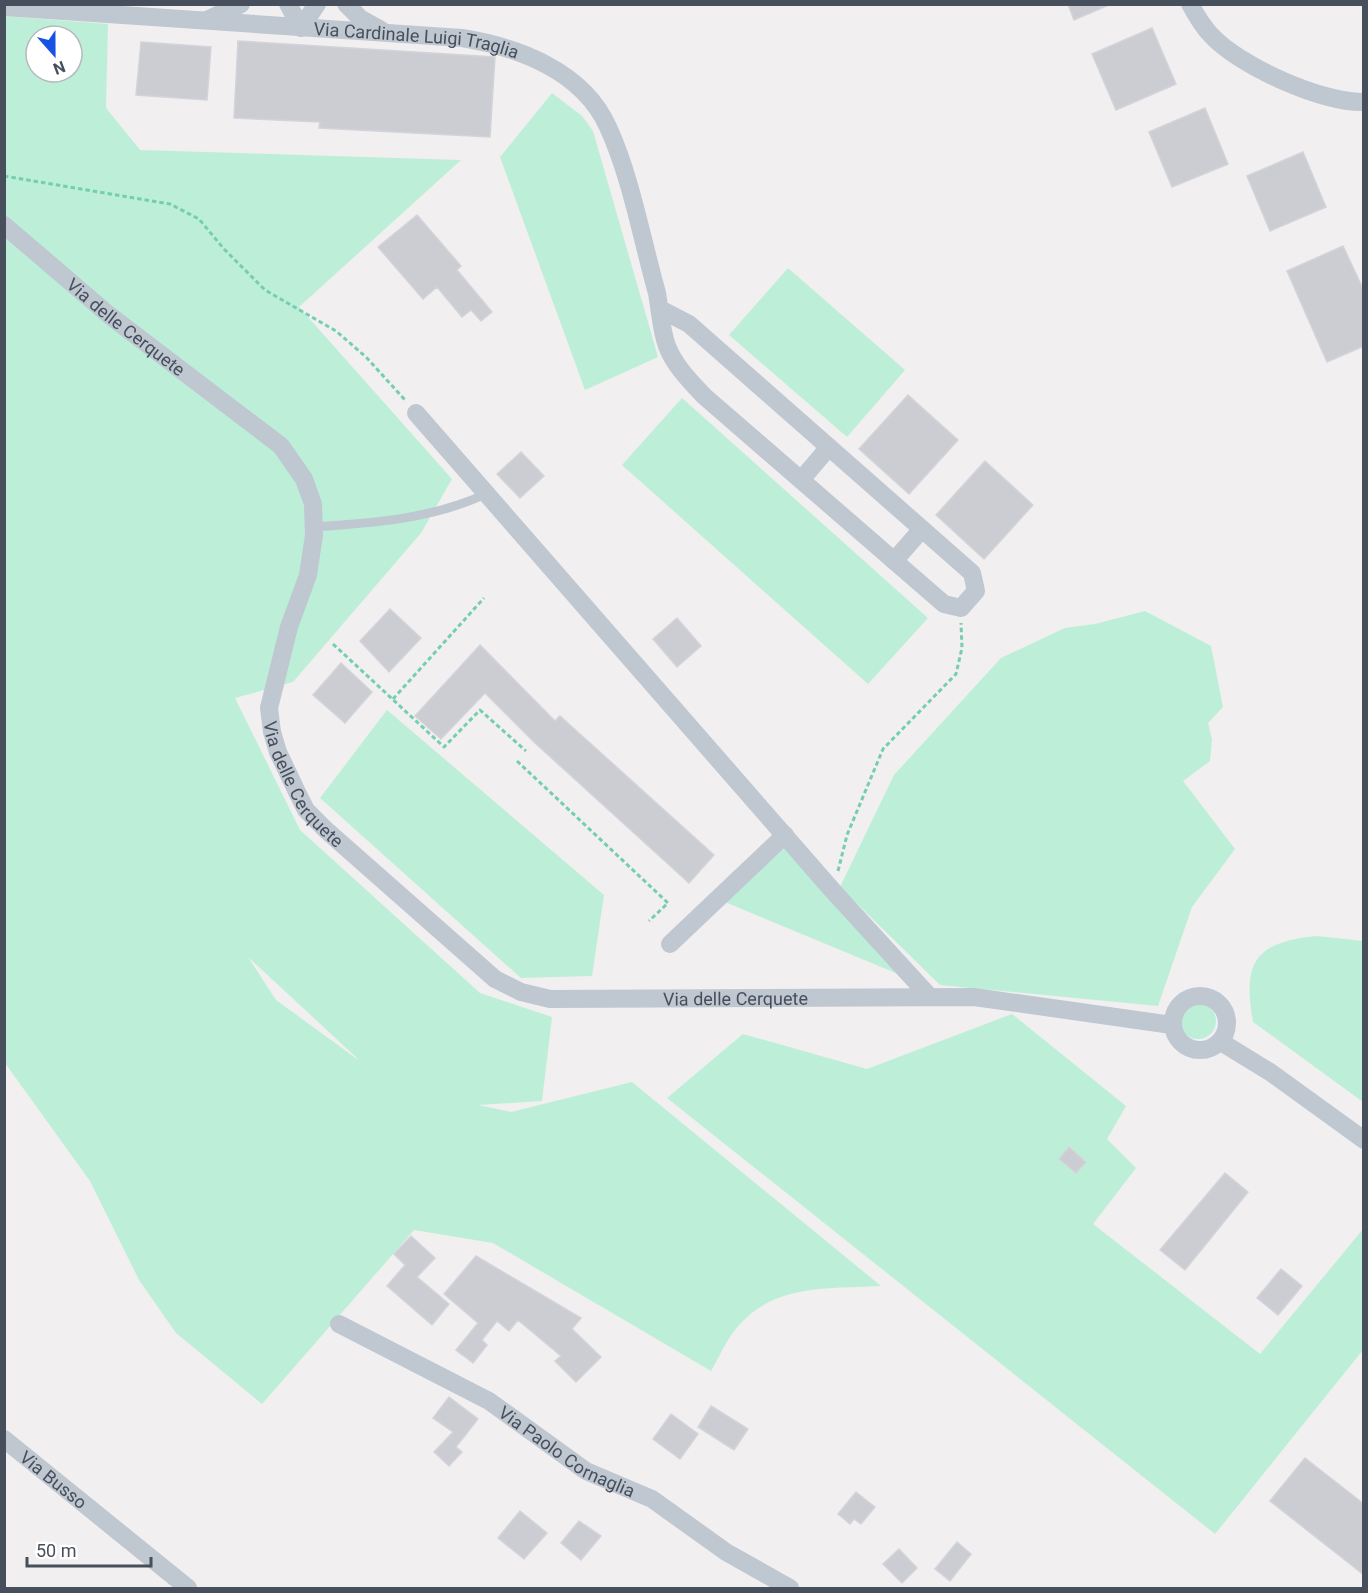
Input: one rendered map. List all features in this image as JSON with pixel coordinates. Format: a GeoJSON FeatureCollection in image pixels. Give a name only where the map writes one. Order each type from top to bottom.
{"type":"FeatureCollection","features":[{"type":"Feature","properties":{"kind":"street"},"geometry":{"type":"LineString","coordinates":[[204,21],[241,4]]}},
{"type":"Feature","properties":{"kind":"street"},"geometry":{"type":"LineString","coordinates":[[288,4],[301,28],[317,4]]}},
{"type":"Feature","properties":{"kind":"street"},"geometry":{"type":"LineString","coordinates":[[346,4],[361,19],[388,33]]}},
{"type":"Feature","properties":{"kind":"street"},"geometry":{"type":"LineString","coordinates":[[1190,4],[1211,36],[1250,63],[1318,96],[1342,102],[1364,102]]}},
{"type":"Feature","properties":{"kind":"street","name":"Via Cardinale Luigi Traglia"},"geometry":{"type":"LineString","coordinates":[[4,7],[462,38],[509,48],[558,71],[585,95],[608,125],[620,160],[660,309],[666,345],[683,373],[704,396],[944,604],[961,608]]}},
{"type":"Feature","properties":{"kind":"street","name":"Via delle Cerquete"},"geometry":{"type":"LineString","coordinates":[[4,225],[109,315],[281,446],[304,479],[313,504],[314,527],[308,575],[289,627],[269,708],[272,732],[278,752],[306,810],[366,867],[495,979],[521,992],[550,999],[974,997],[1172,1025]]}},
{"type":"Feature","properties":{"kind":"street"},"geometry":{"type":"LineString","coordinates":[[660,309],[689,324],[972,573],[976,591],[961,608]]}},
{"type":"Feature","properties":{"kind":"street"},"geometry":{"type":"LineString","coordinates":[[416,413],[833,891],[930,997]]}},
{"type":"Feature","properties":{"kind":"street"},"geometry":{"type":"LineString","coordinates":[[801,480],[829,447]]}},
{"type":"Feature","properties":{"kind":"street"},"geometry":{"type":"LineString","coordinates":[[894,561],[922,529]]}},
{"type":"Feature","properties":{"kind":"street"},"geometry":{"type":"LineString","coordinates":[[670,944],[784,835]]}},
{"type":"Feature","properties":{"kind":"street"},"geometry":{"type":"LineString","coordinates":[[1209,997],[1225,1011],[1227,1022],[1221,1042],[1201,1051],[1191,1050],[1181,1044],[1172,1025],[1179,1005],[1187,998],[1209,997]]}},
{"type":"Feature","properties":{"kind":"street"},"geometry":{"type":"LineString","coordinates":[[1221,1042],[1270,1072],[1364,1140]]}},
{"type":"Feature","properties":{"kind":"street","name":"Via Paolo Cornaglia"},"geometry":{"type":"LineString","coordinates":[[339,1324],[489,1401],[586,1471],[652,1499],[726,1552],[790,1588]]}},
{"type":"Feature","properties":{"kind":"street","name":"Via Busso"},"geometry":{"type":"LineString","coordinates":[[4,1440],[188,1588]]}},
{"type":"Feature","properties":{"kind":"lane"},"geometry":{"type":"LineString","coordinates":[[314,527],[393,521],[460,506],[486,494]]}},
{"type":"Feature","properties":{"kind":"path"},"geometry":{"type":"LineString","coordinates":[[4,176],[170,204],[199,219],[224,249],[265,290],[336,330],[366,357],[416,413]]}},
{"type":"Feature","properties":{"kind":"path"},"geometry":{"type":"LineString","coordinates":[[393,699],[484,598]]}},
{"type":"Feature","properties":{"kind":"path"},"geometry":{"type":"LineString","coordinates":[[833,891],[847,835],[883,749],[956,674],[962,648],[961,608]]}},
{"type":"Feature","properties":{"kind":"path"},"geometry":{"type":"LineString","coordinates":[[333,644],[444,747],[480,710],[526,750]]}},
{"type":"Feature","properties":{"kind":"path"},"geometry":{"type":"LineString","coordinates":[[517,760],[668,903],[650,921]]}},
{"type":"Feature","properties":{"kind":"green space"},"geometry":{"type":"Polygon","coordinates":[[[4,16],[108,24],[106,108],[140,150],[461,160],[299,307],[452,479],[421,533],[293,682],[235,698],[300,830],[480,993],[552,1017],[542,1101],[478,1105],[511,1112],[632,1082],[881,1286],[799,1292],[763,1305],[747,1317],[732,1334],[711,1371],[493,1243],[414,1230],[262,1404],[176,1333],[139,1280],[90,1181],[5,1063],[4,16]],[[248,957],[276,1000],[357,1058],[248,957]]]}},
{"type":"Feature","properties":{"kind":"green space"},"geometry":{"type":"Polygon","coordinates":[[[552,93],[582,116],[593,131],[658,357],[585,390],[500,157],[552,93]]]}},
{"type":"Feature","properties":{"kind":"green space"},"geometry":{"type":"Polygon","coordinates":[[[788,268],[905,370],[847,437],[729,335],[788,268]]]}},
{"type":"Feature","properties":{"kind":"green space"},"geometry":{"type":"Polygon","coordinates":[[[682,398],[928,618],[868,684],[622,465],[682,398]]]}},
{"type":"Feature","properties":{"kind":"green space"},"geometry":{"type":"Polygon","coordinates":[[[1145,611],[1211,646],[1223,707],[1208,723],[1212,739],[1210,761],[1183,781],[1235,849],[1192,907],[1158,1006],[940,985],[840,887],[894,775],[1001,658],[1065,628],[1095,624],[1145,611]]]}},
{"type":"Feature","properties":{"kind":"green space"},"geometry":{"type":"Polygon","coordinates":[[[387,710],[604,895],[592,976],[521,978],[320,798],[387,710]]]}},
{"type":"Feature","properties":{"kind":"green space"},"geometry":{"type":"Polygon","coordinates":[[[786,847],[903,976],[725,902],[786,847]]]}},
{"type":"Feature","properties":{"kind":"green space"},"geometry":{"type":"Polygon","coordinates":[[[1317,936],[1363,941],[1363,1102],[1253,1022],[1250,984],[1252,970],[1258,958],[1280,943],[1317,936]]]}},
{"type":"Feature","properties":{"kind":"green space"},"geometry":{"type":"Polygon","coordinates":[[[1198,1003],[1210,1009],[1216,1021],[1210,1033],[1198,1039],[1186,1033],[1180,1021],[1186,1009],[1198,1003]]]}},
{"type":"Feature","properties":{"kind":"green space"},"geometry":{"type":"Polygon","coordinates":[[[1012,1014],[1126,1106],[1107,1139],[1136,1168],[1093,1224],[1260,1354],[1363,1229],[1363,1350],[1215,1534],[667,1098],[743,1034],[867,1069],[1012,1014]]]}},
{"type":"Feature","properties":{"kind":"building"},"geometry":{"type":"Polygon","coordinates":[[[1068,4],[1111,4],[1074,20],[1068,4]]]}},
{"type":"Feature","properties":{"kind":"building"},"geometry":{"type":"Polygon","coordinates":[[[1152,28],[1176,84],[1116,110],[1092,54],[1152,28]]]}},
{"type":"Feature","properties":{"kind":"building"},"geometry":{"type":"Polygon","coordinates":[[[238,41],[495,57],[490,137],[319,128],[320,122],[234,118],[238,41]]]}},
{"type":"Feature","properties":{"kind":"building"},"geometry":{"type":"Polygon","coordinates":[[[141,42],[211,47],[207,100],[136,95],[141,42]]]}},
{"type":"Feature","properties":{"kind":"building"},"geometry":{"type":"Polygon","coordinates":[[[1205,108],[1228,164],[1172,187],[1149,132],[1205,108]]]}},
{"type":"Feature","properties":{"kind":"building"},"geometry":{"type":"Polygon","coordinates":[[[1303,152],[1326,207],[1270,231],[1247,176],[1303,152]]]}},
{"type":"Feature","properties":{"kind":"building"},"geometry":{"type":"Polygon","coordinates":[[[417,215],[461,266],[457,270],[492,312],[481,321],[471,310],[462,317],[437,287],[423,299],[378,247],[417,215]]]}},
{"type":"Feature","properties":{"kind":"building"},"geometry":{"type":"Polygon","coordinates":[[[1343,246],[1364,291],[1364,346],[1327,362],[1287,271],[1343,246]]]}},
{"type":"Feature","properties":{"kind":"building"},"geometry":{"type":"Polygon","coordinates":[[[908,395],[958,440],[909,494],[859,449],[908,395]]]}},
{"type":"Feature","properties":{"kind":"building"},"geometry":{"type":"Polygon","coordinates":[[[521,452],[544,476],[520,498],[497,474],[521,452]]]}},
{"type":"Feature","properties":{"kind":"building"},"geometry":{"type":"Polygon","coordinates":[[[985,461],[1033,505],[984,559],[936,515],[985,461]]]}},
{"type":"Feature","properties":{"kind":"building"},"geometry":{"type":"Polygon","coordinates":[[[390,609],[421,638],[389,672],[360,641],[390,609]]]}},
{"type":"Feature","properties":{"kind":"building"},"geometry":{"type":"Polygon","coordinates":[[[677,618],[701,646],[677,667],[653,639],[677,618]]]}},
{"type":"Feature","properties":{"kind":"building"},"geometry":{"type":"Polygon","coordinates":[[[480,645],[555,721],[560,716],[714,855],[689,883],[535,743],[485,693],[441,739],[415,716],[480,645]]]}},
{"type":"Feature","properties":{"kind":"building"},"geometry":{"type":"Polygon","coordinates":[[[341,663],[372,692],[345,723],[313,695],[341,663]]]}},
{"type":"Feature","properties":{"kind":"building"},"geometry":{"type":"Polygon","coordinates":[[[1069,1147],[1086,1162],[1076,1173],[1059,1159],[1069,1147]]]}},
{"type":"Feature","properties":{"kind":"building"},"geometry":{"type":"Polygon","coordinates":[[[1225,1173],[1248,1192],[1185,1270],[1160,1250],[1225,1173]]]}},
{"type":"Feature","properties":{"kind":"building"},"geometry":{"type":"Polygon","coordinates":[[[411,1236],[435,1258],[417,1277],[449,1304],[432,1325],[387,1286],[405,1265],[394,1254],[411,1236]]]}},
{"type":"Feature","properties":{"kind":"building"},"geometry":{"type":"Polygon","coordinates":[[[476,1256],[581,1318],[572,1329],[601,1357],[576,1382],[555,1361],[561,1356],[518,1320],[509,1331],[497,1321],[482,1340],[487,1345],[473,1363],[456,1350],[478,1323],[444,1294],[476,1256]]]}},
{"type":"Feature","properties":{"kind":"building"},"geometry":{"type":"Polygon","coordinates":[[[1281,1269],[1302,1286],[1278,1315],[1257,1298],[1281,1269]]]}},
{"type":"Feature","properties":{"kind":"building"},"geometry":{"type":"Polygon","coordinates":[[[449,1397],[478,1419],[456,1447],[462,1452],[449,1466],[434,1452],[453,1432],[433,1418],[449,1397]]]}},
{"type":"Feature","properties":{"kind":"building"},"geometry":{"type":"Polygon","coordinates":[[[711,1406],[748,1429],[734,1450],[698,1427],[711,1406]]]}},
{"type":"Feature","properties":{"kind":"building"},"geometry":{"type":"Polygon","coordinates":[[[671,1414],[698,1434],[680,1459],[653,1439],[671,1414]]]}},
{"type":"Feature","properties":{"kind":"building"},"geometry":{"type":"Polygon","coordinates":[[[1305,1458],[1364,1504],[1364,1575],[1270,1501],[1305,1458]]]}},
{"type":"Feature","properties":{"kind":"building"},"geometry":{"type":"Polygon","coordinates":[[[856,1492],[875,1507],[861,1524],[854,1519],[850,1524],[838,1514],[856,1492]]]}},
{"type":"Feature","properties":{"kind":"building"},"geometry":{"type":"Polygon","coordinates":[[[520,1511],[547,1533],[524,1559],[498,1538],[520,1511]]]}},
{"type":"Feature","properties":{"kind":"building"},"geometry":{"type":"Polygon","coordinates":[[[579,1521],[601,1536],[581,1560],[561,1543],[579,1521]]]}},
{"type":"Feature","properties":{"kind":"building"},"geometry":{"type":"Polygon","coordinates":[[[957,1542],[971,1554],[950,1581],[935,1569],[957,1542]]]}},
{"type":"Feature","properties":{"kind":"building"},"geometry":{"type":"Polygon","coordinates":[[[899,1549],[917,1568],[902,1583],[883,1564],[899,1549]]]}}]}
